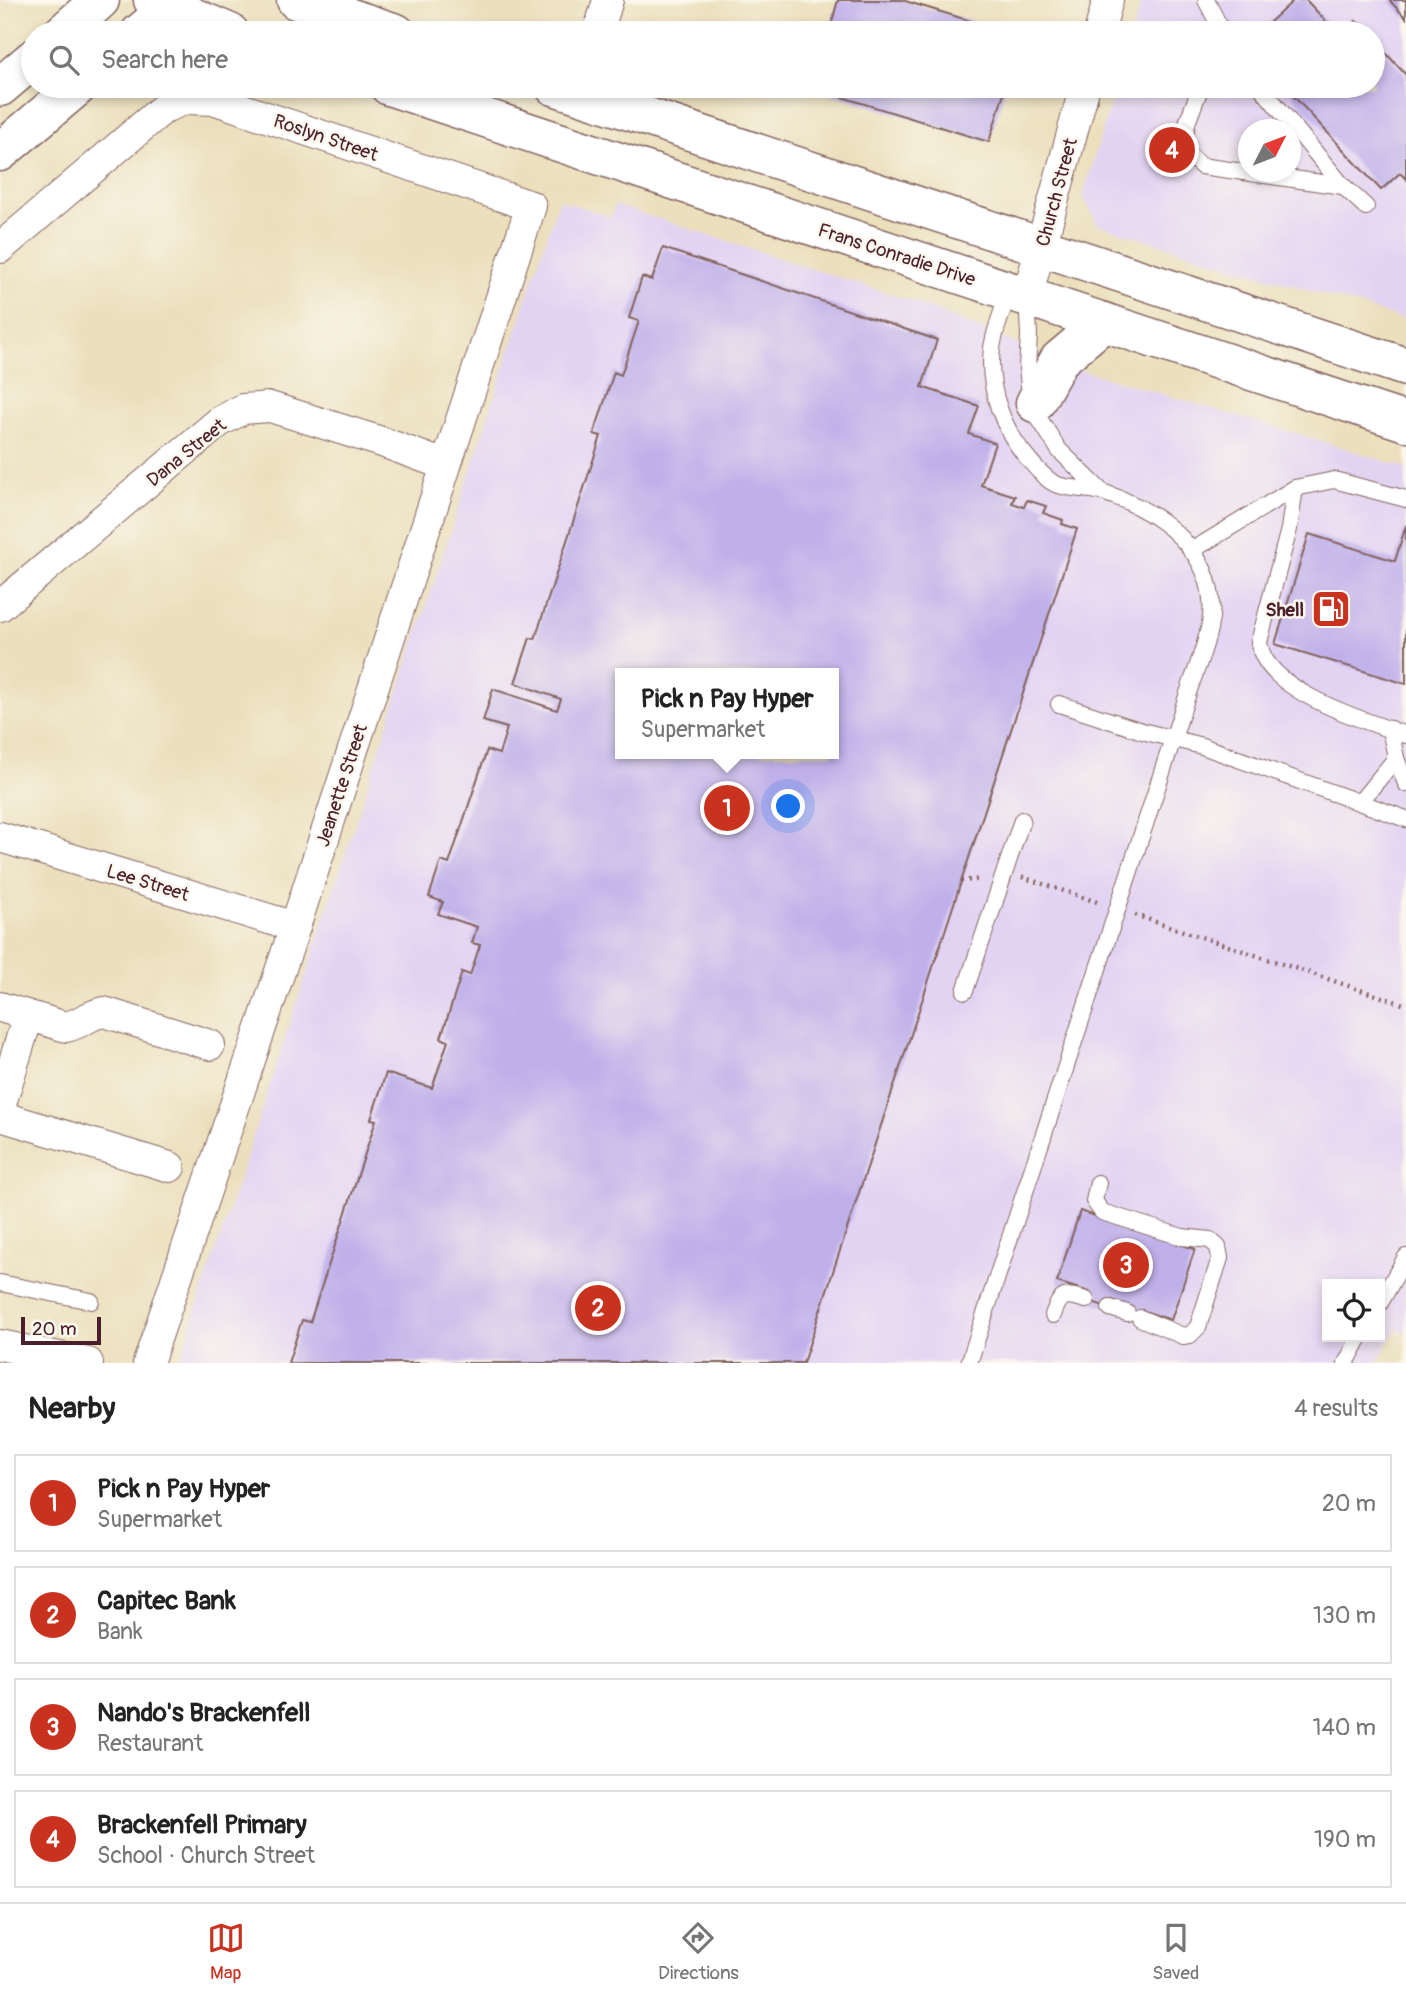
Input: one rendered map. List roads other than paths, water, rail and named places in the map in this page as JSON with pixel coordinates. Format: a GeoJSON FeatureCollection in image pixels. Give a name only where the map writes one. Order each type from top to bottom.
{"type":"FeatureCollection","features":[{"type":"Feature","properties":{"kind":"street"},"geometry":{"type":"LineString","coordinates":[[76,21],[100,0]]}},
{"type":"Feature","properties":{"kind":"street"},"geometry":{"type":"LineString","coordinates":[[296,0],[360,21]]}},
{"type":"Feature","properties":{"kind":"street"},"geometry":{"type":"LineString","coordinates":[[602,21],[608,0]]}},
{"type":"Feature","properties":{"kind":"street"},"geometry":{"type":"LineString","coordinates":[[1102,21],[1108,0]]}},
{"type":"Feature","properties":{"kind":"street"},"geometry":{"type":"LineString","coordinates":[[150,21],[167,2],[206,21]]}},
{"type":"Feature","properties":{"kind":"street"},"geometry":{"type":"LineString","coordinates":[[0,87],[21,69]]}},
{"type":"Feature","properties":{"kind":"street"},"geometry":{"type":"LineString","coordinates":[[0,152],[64,98]]}},
{"type":"Feature","properties":{"kind":"street","name":"Frans Conradie Drive"},"geometry":{"type":"LineString","coordinates":[[425,98],[1406,422]]}},
{"type":"Feature","properties":{"kind":"street"},"geometry":{"type":"LineString","coordinates":[[590,98],[1406,367]]}},
{"type":"Feature","properties":{"kind":"street","name":"Church Street"},"geometry":{"type":"LineString","coordinates":[[1018,294],[1041,247],[1082,98]]}},
{"type":"Feature","properties":{"kind":"street","name":"Roslyn Street"},"geometry":{"type":"LineString","coordinates":[[0,248],[164,108],[186,99],[216,100],[531,206]]}},
{"type":"Feature","properties":{"kind":"street","name":"Jeanette Street"},"geometry":{"type":"LineString","coordinates":[[148,1363],[295,928],[531,206]]}},
{"type":"Feature","properties":{"kind":"street"},"geometry":{"type":"LineString","coordinates":[[1035,403],[1059,360],[1104,322]]}},
{"type":"Feature","properties":{"kind":"street","name":"Dana Street"},"geometry":{"type":"LineString","coordinates":[[0,606],[219,422],[243,409],[270,407],[445,465]]}},
{"type":"Feature","properties":{"kind":"street","name":"Lee Street"},"geometry":{"type":"LineString","coordinates":[[0,837],[295,928]]}},
{"type":"Feature","properties":{"kind":"street"},"geometry":{"type":"LineString","coordinates":[[0,1107],[14,1011],[66,1027],[104,1012],[210,1045]]}},
{"type":"Feature","properties":{"kind":"street"},"geometry":{"type":"LineString","coordinates":[[0,1116],[170,1167]]}},
{"type":"Feature","properties":{"kind":"street"},"geometry":{"type":"LineString","coordinates":[[0,1345],[88,1363]]}},
{"type":"Feature","properties":{"kind":"lane"},"geometry":{"type":"LineString","coordinates":[[1206,0],[1216,21]]}},
{"type":"Feature","properties":{"kind":"lane"},"geometry":{"type":"LineString","coordinates":[[1196,98],[1187,123],[1184,149],[1201,166],[1343,186]]}},
{"type":"Feature","properties":{"kind":"lane"},"geometry":{"type":"LineString","coordinates":[[1270,98],[1343,186],[1366,207]]}},
{"type":"Feature","properties":{"kind":"lane"},"geometry":{"type":"LineString","coordinates":[[1018,294],[1029,336],[1027,368],[1035,403],[1048,436],[1102,492]]}},
{"type":"Feature","properties":{"kind":"lane"},"geometry":{"type":"LineString","coordinates":[[969,1363],[1210,618],[1210,592],[1206,577],[1192,551],[1179,535],[1150,512],[1102,492],[1056,485],[1038,471],[1023,454],[1005,424],[994,390],[992,350],[1018,294]]}},
{"type":"Feature","properties":{"kind":"lane"},"geometry":{"type":"LineString","coordinates":[[1192,551],[1294,488],[1334,480],[1406,499]]}},
{"type":"Feature","properties":{"kind":"lane"},"geometry":{"type":"LineString","coordinates":[[1294,488],[1289,529],[1259,642],[1260,654],[1287,684],[1348,714],[1406,735]]}},
{"type":"Feature","properties":{"kind":"lane"},"geometry":{"type":"LineString","coordinates":[[1059,704],[1202,746],[1406,819]]}},
{"type":"Feature","properties":{"kind":"lane"},"geometry":{"type":"LineString","coordinates":[[1390,729],[1396,758],[1406,785]]}},
{"type":"Feature","properties":{"kind":"lane"},"geometry":{"type":"LineString","coordinates":[[1360,802],[1396,758]]}},
{"type":"Feature","properties":{"kind":"lane"},"geometry":{"type":"LineString","coordinates":[[965,991],[1022,820]]}},
{"type":"Feature","properties":{"kind":"lane"},"geometry":{"type":"LineString","coordinates":[[1098,1184],[1094,1201],[1102,1212],[1182,1237],[1210,1240],[1220,1252],[1195,1331],[1183,1336],[1110,1308]]}},
{"type":"Feature","properties":{"kind":"lane"},"geometry":{"type":"LineString","coordinates":[[1385,1294],[1406,1257]]}},
{"type":"Feature","properties":{"kind":"lane"},"geometry":{"type":"LineString","coordinates":[[0,1283],[91,1301]]}},
{"type":"Feature","properties":{"kind":"lane"},"geometry":{"type":"LineString","coordinates":[[1053,1315],[1063,1297],[1069,1295],[1086,1300]]}},
{"type":"Feature","properties":{"kind":"lane"},"geometry":{"type":"LineString","coordinates":[[1346,1363],[1357,1342]]}},
{"type":"Feature","properties":{"kind":"place","name":"Brackenfell Primary"},"geometry":{"type":"Point","coordinates":[1172,150]}},
{"type":"Feature","properties":{"kind":"place","name":"Shell"},"geometry":{"type":"Point","coordinates":[1331,609]}},
{"type":"Feature","properties":{"kind":"place","name":"Pick n Pay Hyper"},"geometry":{"type":"Point","coordinates":[727,808]}},
{"type":"Feature","properties":{"kind":"place","name":"Nando's Brackenfell"},"geometry":{"type":"Point","coordinates":[1126,1265]}},
{"type":"Feature","properties":{"kind":"place","name":"Capitec Bank"},"geometry":{"type":"Point","coordinates":[598,1308]}}]}
